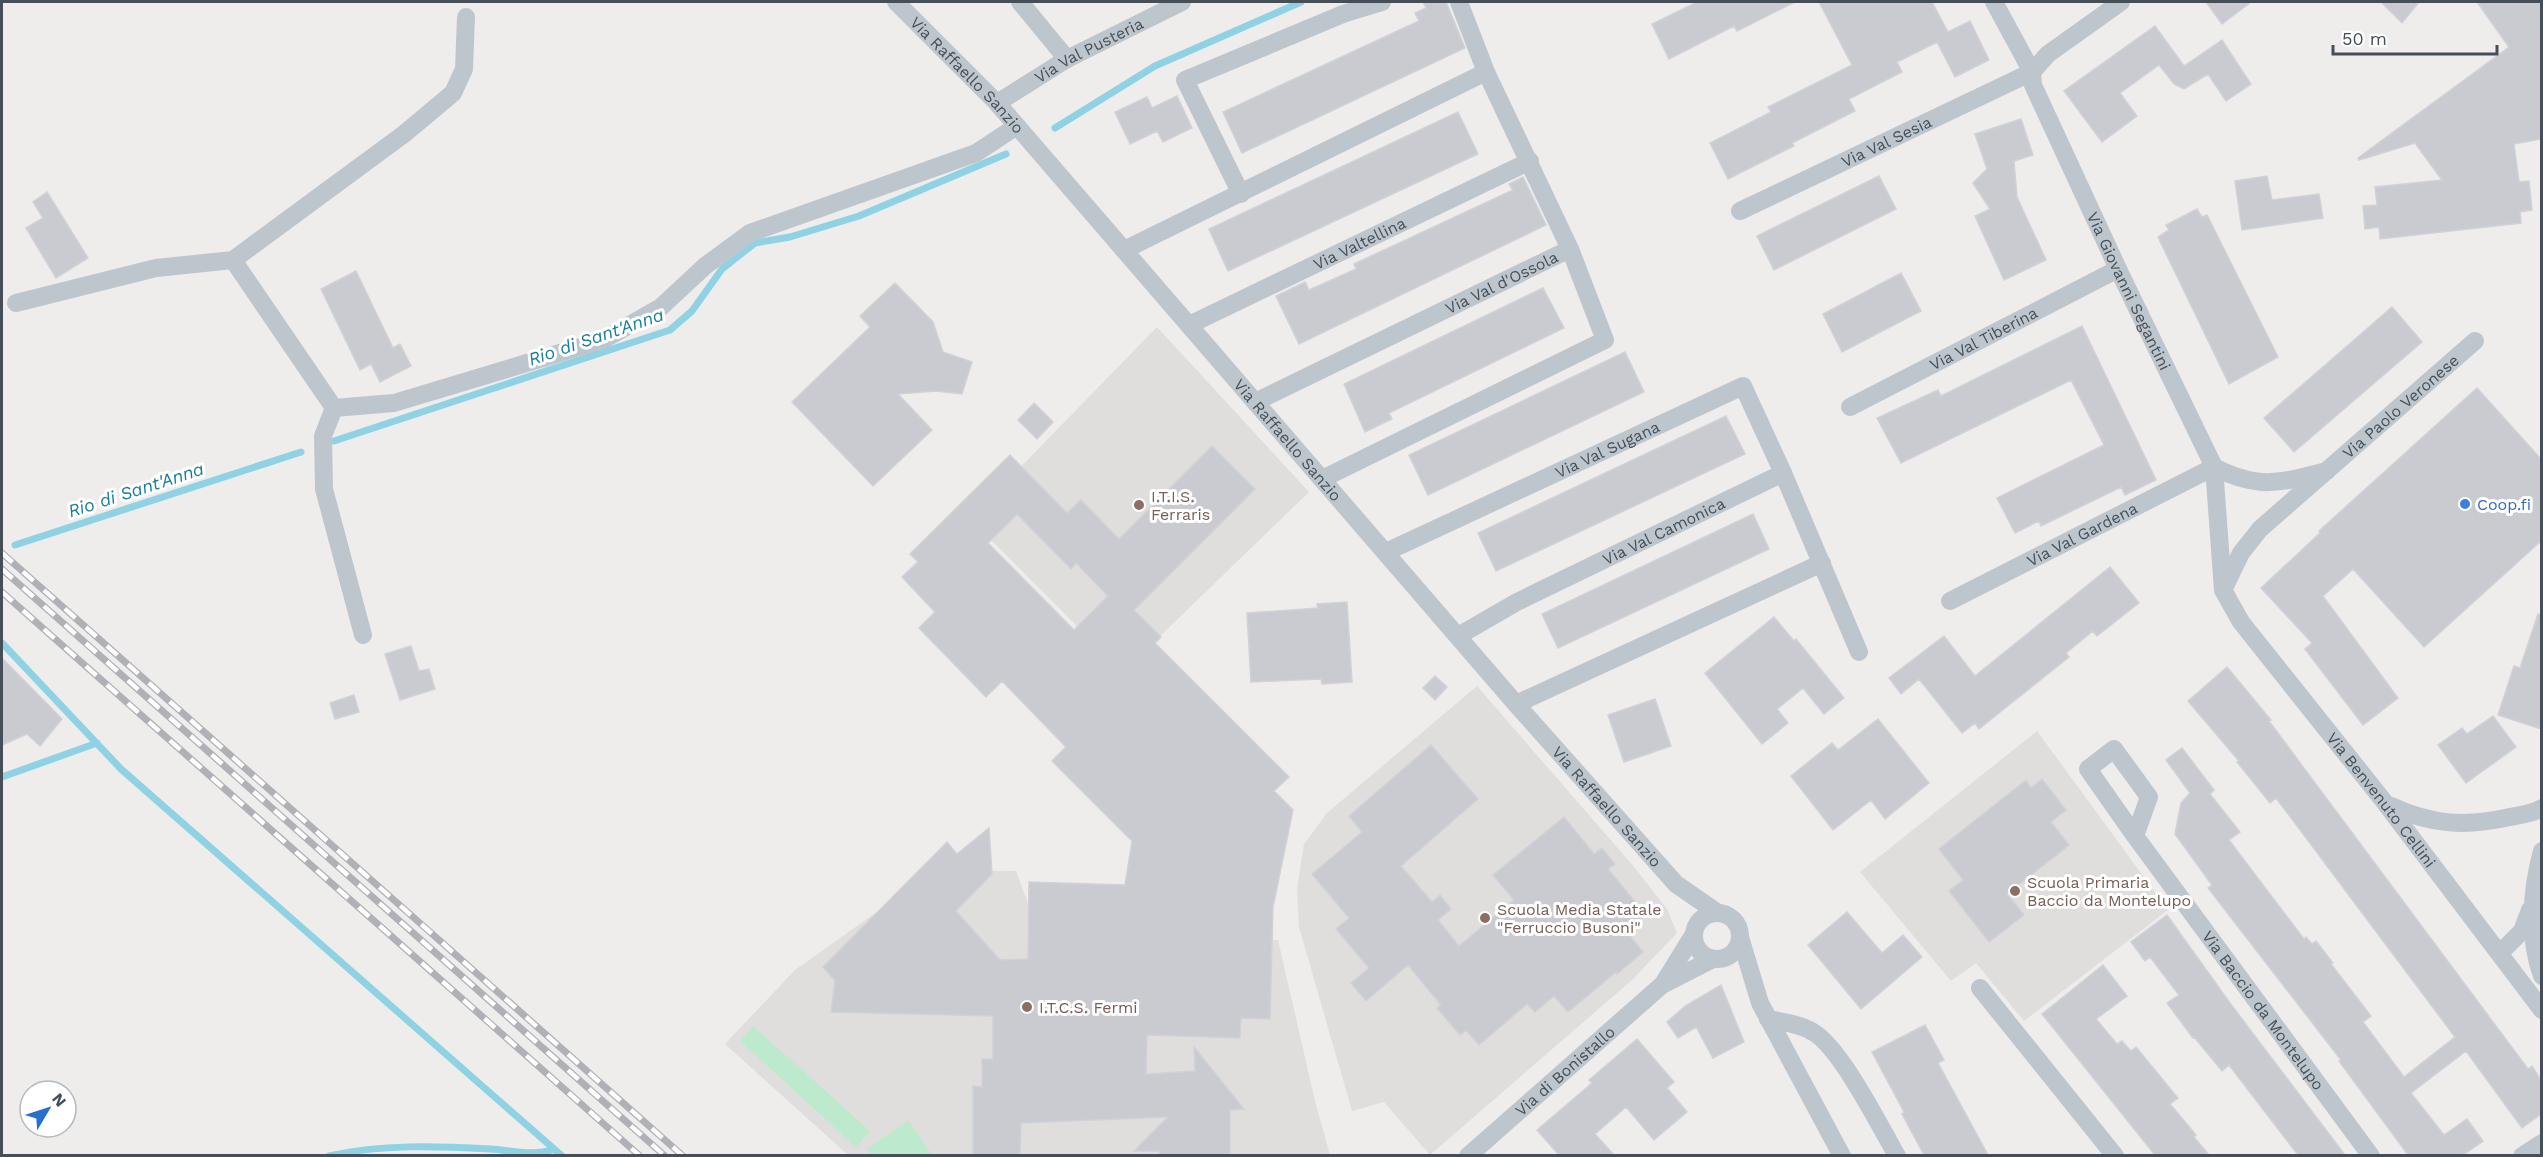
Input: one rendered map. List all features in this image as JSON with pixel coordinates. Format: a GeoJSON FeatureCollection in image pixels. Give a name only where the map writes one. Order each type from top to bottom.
{"type":"FeatureCollection","features":[{"type":"Feature","properties":{"kind":"street","name":"Via Raffaello Sanzio"},"geometry":{"type":"LineString","coordinates":[[896,2],[997,103],[1516,704],[1676,884],[1736,924],[1764,1011],[1842,1155]]}},
{"type":"Feature","properties":{"kind":"street"},"geometry":{"type":"LineString","coordinates":[[1020,2],[1067,59]]}},
{"type":"Feature","properties":{"kind":"street","name":"Via Val Pusteria"},"geometry":{"type":"LineString","coordinates":[[997,103],[1067,59],[1182,2]]}},
{"type":"Feature","properties":{"kind":"street"},"geometry":{"type":"LineString","coordinates":[[1241,194],[1185,80],[1343,14],[1382,2]]}},
{"type":"Feature","properties":{"kind":"street"},"geometry":{"type":"LineString","coordinates":[[1459,2],[1486,72],[1570,249]]}},
{"type":"Feature","properties":{"kind":"street","name":"Via Giovanni Segantini"},"geometry":{"type":"LineString","coordinates":[[1994,2],[2032,72],[2033,85],[2118,269],[2214,467],[2223,590]]}},
{"type":"Feature","properties":{"kind":"street"},"geometry":{"type":"LineString","coordinates":[[2032,72],[2048,54],[2121,2]]}},
{"type":"Feature","properties":{"kind":"street"},"geometry":{"type":"LineString","coordinates":[[16,303],[156,268],[233,260],[404,134],[453,93],[464,69],[466,17]]}},
{"type":"Feature","properties":{"kind":"street"},"geometry":{"type":"LineString","coordinates":[[1124,250],[1486,72]]}},
{"type":"Feature","properties":{"kind":"street","name":"Via Val Sesia"},"geometry":{"type":"LineString","coordinates":[[1740,211],[2032,72]]}},
{"type":"Feature","properties":{"kind":"street"},"geometry":{"type":"LineString","coordinates":[[334,408],[394,403],[603,340],[661,307],[705,266],[750,233],[976,153],[1017,126]]}},
{"type":"Feature","properties":{"kind":"street","name":"Via Valtellina"},"geometry":{"type":"LineString","coordinates":[[1189,325],[1530,161]]}},
{"type":"Feature","properties":{"kind":"street","name":"Via Val d'Ossola"},"geometry":{"type":"LineString","coordinates":[[1255,402],[1570,249],[1605,340],[1322,479]]}},
{"type":"Feature","properties":{"kind":"street"},"geometry":{"type":"LineString","coordinates":[[233,260],[334,408]]}},
{"type":"Feature","properties":{"kind":"street","name":"Via Val Tiberina"},"geometry":{"type":"LineString","coordinates":[[1850,407],[2118,269]]}},
{"type":"Feature","properties":{"kind":"street","name":"Via Paolo Veronese"},"geometry":{"type":"LineString","coordinates":[[2223,590],[2241,553],[2260,529],[2475,341]]}},
{"type":"Feature","properties":{"kind":"street","name":"Via Val Sugana"},"geometry":{"type":"LineString","coordinates":[[1386,552],[1743,386],[1783,473]]}},
{"type":"Feature","properties":{"kind":"street"},"geometry":{"type":"LineString","coordinates":[[334,408],[323,436],[324,489],[363,635]]}},
{"type":"Feature","properties":{"kind":"street","name":"Via Paolo Veronese"},"geometry":{"type":"LineString","coordinates":[[2214,467],[2237,478],[2279,483],[2327,471]]}},
{"type":"Feature","properties":{"kind":"street","name":"Via Val Gardena"},"geometry":{"type":"LineString","coordinates":[[1950,601],[2214,467]]}},
{"type":"Feature","properties":{"kind":"street"},"geometry":{"type":"LineString","coordinates":[[1783,473],[1859,652]]}},
{"type":"Feature","properties":{"kind":"street","name":"Via Val Camonica"},"geometry":{"type":"LineString","coordinates":[[1458,636],[1517,602],[1783,473]]}},
{"type":"Feature","properties":{"kind":"street","name":"Via Paolo Veronese"},"geometry":{"type":"LineString","coordinates":[[2220,540],[2260,529]]}},
{"type":"Feature","properties":{"kind":"street"},"geometry":{"type":"LineString","coordinates":[[1516,704],[1822,563]]}},
{"type":"Feature","properties":{"kind":"street","name":"Via Benvenuto Cellini"},"geometry":{"type":"LineString","coordinates":[[2223,590],[2241,622],[2386,804],[2541,1010]]}},
{"type":"Feature","properties":{"kind":"street"},"geometry":{"type":"LineString","coordinates":[[2386,804],[2411,815],[2447,823],[2480,824],[2541,808]]}},
{"type":"Feature","properties":{"kind":"street","name":"Via Baccio da Montelupo"},"geometry":{"type":"LineString","coordinates":[[2135,836],[2371,1155]]}},
{"type":"Feature","properties":{"kind":"street"},"geometry":{"type":"LineString","coordinates":[[2541,851],[2534,900],[2534,955],[2541,976]]}},
{"type":"Feature","properties":{"kind":"street","name":"Via Raffaello Sanzio"},"geometry":{"type":"LineString","coordinates":[[1676,884],[1694,931],[1696,948],[1706,957],[1719,959],[1764,1011]]}},
{"type":"Feature","properties":{"kind":"street"},"geometry":{"type":"LineString","coordinates":[[2500,953],[2522,931],[2534,900]]}},
{"type":"Feature","properties":{"kind":"street"},"geometry":{"type":"LineString","coordinates":[[1694,931],[1705,916],[1718,913]]}},
{"type":"Feature","properties":{"kind":"street","name":"Via di Bonistallo"},"geometry":{"type":"LineString","coordinates":[[1662,985],[1694,931]]}},
{"type":"Feature","properties":{"kind":"street"},"geometry":{"type":"LineString","coordinates":[[1719,959],[1736,950],[1740,937]]}},
{"type":"Feature","properties":{"kind":"street","name":"Via di Bonistallo"},"geometry":{"type":"LineString","coordinates":[[1468,1155],[1662,985],[1719,959]]}},
{"type":"Feature","properties":{"kind":"street"},"geometry":{"type":"LineString","coordinates":[[1980,988],[2115,1155]]}},
{"type":"Feature","properties":{"kind":"street"},"geometry":{"type":"LineString","coordinates":[[1764,1011],[1804,1027],[1825,1040],[1841,1060],[1897,1155]]}},
{"type":"Feature","properties":{"kind":"street"},"geometry":{"type":"LineString","coordinates":[[2522,1155],[2541,1143]]}},
{"type":"Feature","properties":{"kind":"shaded area","name":"I.T.I.S. Ferraris"},"geometry":{"type":"Polygon","coordinates":[[[1157,327],[1309,492],[1123,672],[970,519],[1157,327]]]}},
{"type":"Feature","properties":{"kind":"shaded area","name":"Scuola Media Statale \"Ferruccio Busoni\""},"geometry":{"type":"Polygon","coordinates":[[[1477,686],[1635,868],[1667,909],[1677,933],[1632,980],[1430,1155],[1384,1102],[1352,1111],[1299,927],[1297,889],[1304,844],[1327,813],[1477,686]]]}},
{"type":"Feature","properties":{"kind":"shaded area","name":"Scuola Primaria Baccio da Montelupo"},"geometry":{"type":"Polygon","coordinates":[[[2037,731],[2168,910],[2024,1021],[1976,963],[1951,981],[1860,872],[2037,731]]]}},
{"type":"Feature","properties":{"kind":"shaded area","name":"I.T.C.S. Fermi"},"geometry":{"type":"Polygon","coordinates":[[[936,870],[1016,871],[1036,925],[1278,940],[1315,1101],[1330,1155],[848,1155],[725,1044],[795,970],[936,870]]]}},
{"type":"Feature","properties":{"kind":"green space"},"geometry":{"type":"Polygon","coordinates":[[[753,1026],[870,1131],[856,1147],[740,1041],[753,1026]]]}},
{"type":"Feature","properties":{"kind":"green space"},"geometry":{"type":"Polygon","coordinates":[[[908,1120],[932,1155],[871,1155],[867,1149],[908,1120]]]}},
{"type":"Feature","properties":{"kind":"building"},"geometry":{"type":"Polygon","coordinates":[[[1423,2],[1446,2],[1465,48],[1242,153],[1223,112],[1419,21],[1415,13],[1426,8],[1423,2]]]}},
{"type":"Feature","properties":{"kind":"building"},"geometry":{"type":"Polygon","coordinates":[[[1697,2],[1795,2],[1737,31],[1734,26],[1669,59],[1652,24],[1697,2]]]}},
{"type":"Feature","properties":{"kind":"building"},"geometry":{"type":"Polygon","coordinates":[[[1819,2],[1932,2],[1948,32],[1970,21],[1989,60],[1955,77],[1937,42],[1897,62],[1902,72],[1849,99],[1855,111],[1792,143],[1794,146],[1728,179],[1710,143],[1771,112],[1768,107],[1852,65],[1819,2]]]}},
{"type":"Feature","properties":{"kind":"building"},"geometry":{"type":"Polygon","coordinates":[[[2206,2],[2251,2],[2222,24],[2206,2]]]}},
{"type":"Feature","properties":{"kind":"building"},"geometry":{"type":"Polygon","coordinates":[[[2381,2],[2419,2],[2402,23],[2381,2]]]}},
{"type":"Feature","properties":{"kind":"building"},"geometry":{"type":"Polygon","coordinates":[[[2477,2],[2541,2],[2541,139],[2514,144],[2519,182],[2529,181],[2532,210],[2520,212],[2521,223],[2380,239],[2379,227],[2365,229],[2363,206],[2377,205],[2375,187],[2442,180],[2415,143],[2359,160],[2358,158],[2509,47],[2477,2]]]}},
{"type":"Feature","properties":{"kind":"building"},"geometry":{"type":"Polygon","coordinates":[[[2155,26],[2184,66],[2222,40],[2251,84],[2226,101],[2208,74],[2184,89],[2174,84],[2159,65],[2120,93],[2137,116],[2102,142],[2064,91],[2155,26]]]}},
{"type":"Feature","properties":{"kind":"building"},"geometry":{"type":"Polygon","coordinates":[[[1177,96],[1192,128],[1163,142],[1157,131],[1130,144],[1115,112],[1147,97],[1152,108],[1177,96]]]}},
{"type":"Feature","properties":{"kind":"building"},"geometry":{"type":"Polygon","coordinates":[[[1458,112],[1478,154],[1228,271],[1209,229],[1458,112]]]}},
{"type":"Feature","properties":{"kind":"building"},"geometry":{"type":"Polygon","coordinates":[[[2021,119],[2033,155],[2014,161],[2017,197],[2046,260],[2004,280],[1975,216],[1990,209],[1973,183],[1987,169],[1975,134],[2021,119]]]}},
{"type":"Feature","properties":{"kind":"building"},"geometry":{"type":"Polygon","coordinates":[[[1879,176],[1896,209],[1774,270],[1757,236],[1879,176]]]}},
{"type":"Feature","properties":{"kind":"building"},"geometry":{"type":"Polygon","coordinates":[[[2267,176],[2272,200],[2319,194],[2323,218],[2242,230],[2235,181],[2267,176]]]}},
{"type":"Feature","properties":{"kind":"building"},"geometry":{"type":"Polygon","coordinates":[[[1523,177],[1546,225],[1299,344],[1276,296],[1305,282],[1309,290],[1356,269],[1354,264],[1513,190],[1509,184],[1523,177]]]}},
{"type":"Feature","properties":{"kind":"building"},"geometry":{"type":"Polygon","coordinates":[[[47,192],[88,258],[56,278],[26,228],[43,218],[33,202],[47,192]]]}},
{"type":"Feature","properties":{"kind":"building"},"geometry":{"type":"Polygon","coordinates":[[[2197,209],[2202,217],[2207,215],[2278,357],[2229,384],[2158,237],[2169,230],[2166,225],[2197,209]]]}},
{"type":"Feature","properties":{"kind":"building"},"geometry":{"type":"Polygon","coordinates":[[[356,271],[393,348],[400,344],[411,366],[380,382],[371,364],[360,370],[321,289],[356,271]]]}},
{"type":"Feature","properties":{"kind":"building"},"geometry":{"type":"Polygon","coordinates":[[[1901,273],[1921,311],[1842,352],[1823,314],[1901,273]]]}},
{"type":"Feature","properties":{"kind":"building"},"geometry":{"type":"Polygon","coordinates":[[[895,283],[933,322],[943,352],[972,362],[962,394],[936,391],[898,394],[932,430],[873,486],[792,402],[870,327],[860,316],[895,283]]]}},
{"type":"Feature","properties":{"kind":"building"},"geometry":{"type":"Polygon","coordinates":[[[1543,288],[1564,328],[1389,413],[1392,419],[1365,432],[1344,384],[1543,288]]]}},
{"type":"Feature","properties":{"kind":"building"},"geometry":{"type":"Polygon","coordinates":[[[2392,307],[2422,342],[2294,452],[2264,418],[2392,307]]]}},
{"type":"Feature","properties":{"kind":"building"},"geometry":{"type":"Polygon","coordinates":[[[2082,326],[2156,480],[2125,495],[2121,487],[2041,526],[2039,521],[2015,533],[1997,498],[2104,445],[2071,380],[1901,463],[1877,418],[1938,390],[1941,396],[2082,326]]]}},
{"type":"Feature","properties":{"kind":"building"},"geometry":{"type":"Polygon","coordinates":[[[1625,352],[1644,392],[1428,495],[1409,455],[1625,352]]]}},
{"type":"Feature","properties":{"kind":"building"},"geometry":{"type":"Polygon","coordinates":[[[2477,388],[2541,459],[2541,541],[2424,647],[2353,569],[2323,596],[2398,698],[2363,725],[2305,649],[2312,643],[2261,588],[2320,533],[2319,531],[2477,388]]]}},
{"type":"Feature","properties":{"kind":"building"},"geometry":{"type":"Polygon","coordinates":[[[1034,403],[1053,422],[1037,439],[1018,420],[1034,403]]]}},
{"type":"Feature","properties":{"kind":"building"},"geometry":{"type":"Polygon","coordinates":[[[1726,416],[1745,454],[1496,571],[1478,533],[1726,416]]]}},
{"type":"Feature","properties":{"kind":"building"},"geometry":{"type":"Polygon","coordinates":[[[1212,446],[1255,489],[1134,610],[1161,637],[1155,643],[1289,777],[1274,791],[1293,810],[1273,907],[1270,1019],[1241,1018],[1240,1038],[1147,1035],[1146,1074],[1195,1071],[1194,1047],[1244,1109],[1230,1110],[1230,1155],[1159,1155],[1159,1151],[1134,1151],[1168,1117],[1021,1123],[1020,1155],[973,1155],[973,1086],[982,1087],[982,1059],[993,1059],[993,1016],[831,1012],[835,981],[823,967],[947,842],[957,854],[989,828],[992,874],[956,911],[1000,960],[1028,959],[1029,882],[1125,885],[1132,841],[1052,761],[1066,747],[1002,681],[986,697],[919,628],[935,612],[902,577],[918,562],[910,554],[1010,455],[1067,513],[1081,500],[1119,539],[1212,446]],[[1017,514],[988,543],[1074,630],[1108,596],[1076,563],[1071,569],[1017,514]]]}},
{"type":"Feature","properties":{"kind":"building"},"geometry":{"type":"Polygon","coordinates":[[[1753,514],[1769,549],[1558,648],[1542,614],[1753,514]]]}},
{"type":"Feature","properties":{"kind":"building"},"geometry":{"type":"Polygon","coordinates":[[[2110,567],[2139,603],[2097,636],[2093,631],[2066,653],[2069,657],[1979,729],[1975,723],[1962,733],[1919,679],[1901,694],[1889,678],[1944,636],[1975,676],[2110,567]]]}},
{"type":"Feature","properties":{"kind":"building"},"geometry":{"type":"Polygon","coordinates":[[[1347,602],[1352,682],[1322,684],[1321,679],[1251,682],[1247,613],[1318,608],[1317,604],[1347,602]]]}},
{"type":"Feature","properties":{"kind":"building"},"geometry":{"type":"Polygon","coordinates":[[[2538,614],[2541,615],[2541,729],[2498,715],[2514,666],[2520,668],[2538,614]]]}},
{"type":"Feature","properties":{"kind":"building"},"geometry":{"type":"Polygon","coordinates":[[[1774,617],[1794,641],[1796,639],[1844,698],[1824,714],[1803,688],[1777,709],[1788,723],[1762,744],[1705,673],[1774,617]]]}},
{"type":"Feature","properties":{"kind":"building"},"geometry":{"type":"Polygon","coordinates":[[[411,646],[419,671],[429,669],[435,689],[400,700],[385,654],[411,646]]]}},
{"type":"Feature","properties":{"kind":"building"},"geometry":{"type":"Polygon","coordinates":[[[2,658],[62,719],[40,746],[27,734],[2,745],[2,658]]]}},
{"type":"Feature","properties":{"kind":"building"},"geometry":{"type":"Polygon","coordinates":[[[2227,667],[2271,720],[2269,721],[2528,1069],[2532,1066],[2541,1080],[2541,1114],[2522,1128],[2466,1051],[2411,1093],[2444,1135],[2467,1119],[2483,1141],[2463,1155],[2408,1155],[2339,1061],[2341,1060],[2208,888],[2212,885],[2175,834],[2181,803],[2190,793],[2166,760],[2182,748],[2214,790],[2210,794],[2240,832],[2229,840],[2304,939],[2306,937],[2312,944],[2316,941],[2333,963],[2331,964],[2371,1016],[2363,1022],[2404,1077],[2455,1037],[2276,798],[2270,803],[2237,762],[2239,761],[2188,701],[2227,667]]]}},
{"type":"Feature","properties":{"kind":"building"},"geometry":{"type":"Polygon","coordinates":[[[1435,676],[1447,687],[1435,700],[1423,688],[1435,676]]]}},
{"type":"Feature","properties":{"kind":"building"},"geometry":{"type":"Polygon","coordinates":[[[354,695],[359,712],[335,719],[330,703],[354,695]]]}},
{"type":"Feature","properties":{"kind":"building"},"geometry":{"type":"Polygon","coordinates":[[[1655,699],[1671,746],[1624,762],[1608,715],[1655,699]]]}},
{"type":"Feature","properties":{"kind":"building"},"geometry":{"type":"Polygon","coordinates":[[[2493,716],[2516,747],[2466,783],[2438,745],[2462,728],[2467,734],[2493,716]]]}},
{"type":"Feature","properties":{"kind":"building"},"geometry":{"type":"Polygon","coordinates":[[[1878,719],[1929,783],[1885,819],[1871,800],[1833,830],[1791,776],[1832,743],[1838,750],[1878,719]]]}},
{"type":"Feature","properties":{"kind":"building"},"geometry":{"type":"Polygon","coordinates":[[[1431,745],[1478,799],[1401,866],[1432,902],[1440,895],[1451,909],[1438,920],[1459,946],[1514,900],[1493,875],[1564,817],[1594,854],[1602,848],[1615,864],[1608,869],[1646,915],[1626,931],[1643,952],[1617,974],[1616,972],[1568,1012],[1554,996],[1535,1012],[1527,1004],[1479,1045],[1466,1030],[1460,1035],[1437,1008],[1441,1005],[1408,965],[1366,1001],[1351,983],[1369,968],[1336,929],[1349,918],[1312,874],[1362,832],[1349,816],[1431,745]]]}},
{"type":"Feature","properties":{"kind":"building","name":"Scuola Primaria Baccio da Montelupo"},"geometry":{"type":"Polygon","coordinates":[[[2042,779],[2066,810],[2051,822],[2069,845],[2007,894],[2024,915],[1989,942],[1949,891],[1963,880],[1939,849],[2026,780],[2031,788],[2042,779]]]}},
{"type":"Feature","properties":{"kind":"building"},"geometry":{"type":"Polygon","coordinates":[[[1847,912],[1882,953],[1903,935],[1922,957],[1861,1009],[1808,945],[1847,912]]]}},
{"type":"Feature","properties":{"kind":"building"},"geometry":{"type":"Polygon","coordinates":[[[2167,915],[2230,1003],[2345,1155],[2298,1155],[2229,1065],[2222,1071],[2167,1003],[2179,995],[2150,957],[2145,961],[2131,942],[2167,915]]]}},
{"type":"Feature","properties":{"kind":"building"},"geometry":{"type":"Polygon","coordinates":[[[2103,965],[2127,996],[2096,1019],[2117,1044],[2122,1041],[2131,1051],[2136,1047],[2178,1098],[2170,1104],[2196,1135],[2194,1137],[2209,1155],[2155,1155],[2042,1014],[2103,965]]]}},
{"type":"Feature","properties":{"kind":"building"},"geometry":{"type":"Polygon","coordinates":[[[1721,985],[1744,1042],[1713,1058],[1696,1027],[1678,1038],[1667,1022],[1685,1006],[1721,985]]]}},
{"type":"Feature","properties":{"kind":"building"},"geometry":{"type":"Polygon","coordinates":[[[1925,1025],[1944,1060],[1938,1063],[1988,1155],[1924,1155],[1902,1114],[1904,1112],[1872,1052],[1925,1025]]]}},
{"type":"Feature","properties":{"kind":"building"},"geometry":{"type":"Polygon","coordinates":[[[1637,1039],[1674,1082],[1667,1088],[1687,1112],[1654,1140],[1626,1107],[1595,1134],[1614,1155],[1559,1155],[1537,1130],[1592,1083],[1589,1080],[1637,1039]]]}},
{"type":"Feature","properties":{"kind":"waterway","name":"Rio di Sant'Anna"},"geometry":{"type":"LineString","coordinates":[[1055,128],[1155,66],[1301,2]]}},
{"type":"Feature","properties":{"kind":"waterway","name":"Rio di Sant'Anna"},"geometry":{"type":"LineString","coordinates":[[334,441],[670,330],[692,311],[722,269],[755,243],[790,237],[859,216],[1006,154]]}},
{"type":"Feature","properties":{"kind":"waterway","name":"Rio di Sant'Anna"},"geometry":{"type":"LineString","coordinates":[[15,545],[301,452]]}},
{"type":"Feature","properties":{"kind":"waterway"},"geometry":{"type":"LineString","coordinates":[[2,643],[121,769],[562,1156]]}},
{"type":"Feature","properties":{"kind":"waterway"},"geometry":{"type":"LineString","coordinates":[[2,777],[97,743]]}},
{"type":"Feature","properties":{"kind":"waterway"},"geometry":{"type":"LineString","coordinates":[[329,1156],[369,1149],[409,1147],[470,1148],[530,1153],[554,1149]]}},
{"type":"Feature","properties":{"kind":"railway"},"geometry":{"type":"LineString","coordinates":[[2,553],[683,1156]]}},
{"type":"Feature","properties":{"kind":"railway"},"geometry":{"type":"LineString","coordinates":[[2,569],[665,1156]]}},
{"type":"Feature","properties":{"kind":"railway"},"geometry":{"type":"LineString","coordinates":[[2,592],[640,1156]]}},
{"type":"Feature","properties":{"kind":"place","name":"Coop.fi"},"geometry":{"type":"Point","coordinates":[2465,504]}},
{"type":"Feature","properties":{"kind":"place","name":"I.T.I.S. Ferraris"},"geometry":{"type":"Point","coordinates":[1139,505]}},
{"type":"Feature","properties":{"kind":"place","name":"Scuola Primaria Baccio da Montelupo"},"geometry":{"type":"Point","coordinates":[2015,891]}},
{"type":"Feature","properties":{"kind":"place","name":"Scuola Media Statale \"Ferruccio Busoni\""},"geometry":{"type":"Point","coordinates":[1485,918]}},
{"type":"Feature","properties":{"kind":"place","name":"I.T.C.S. Fermi"},"geometry":{"type":"Point","coordinates":[1027,1007]}}]}
